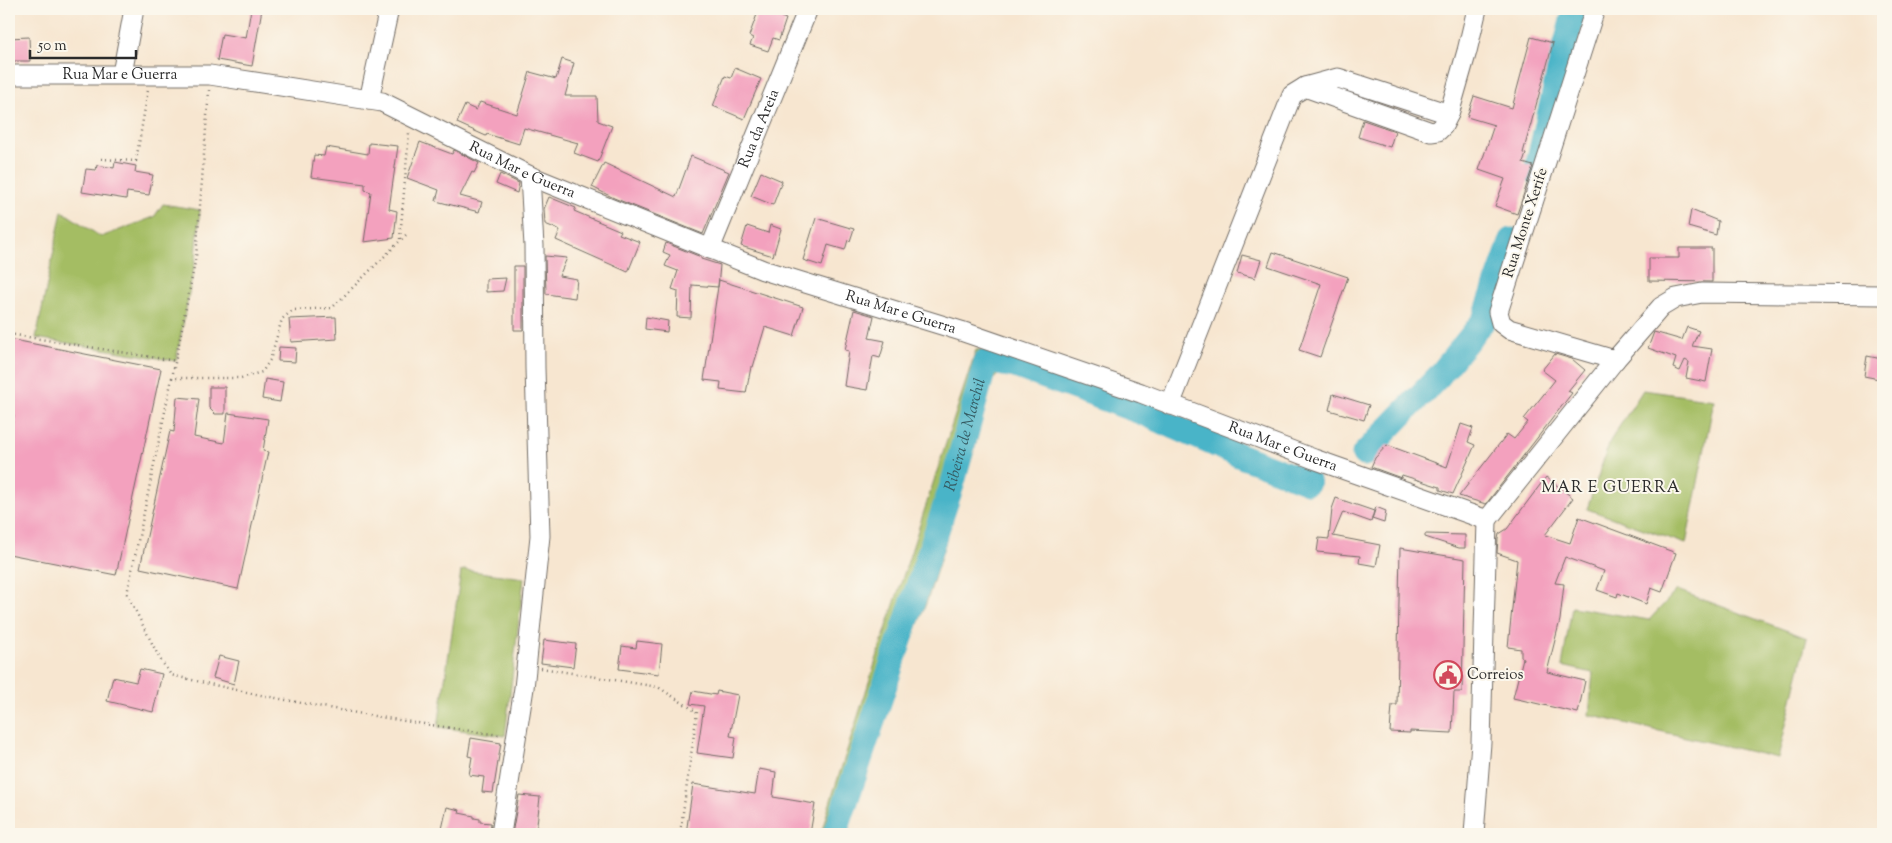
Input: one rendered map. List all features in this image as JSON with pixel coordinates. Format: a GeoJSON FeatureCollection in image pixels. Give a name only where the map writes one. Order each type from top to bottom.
{"type":"FeatureCollection","features":[{"type":"Feature","properties":{"kind":"street"},"geometry":{"type":"LineString","coordinates":[[122,74],[134,9]]}},
{"type":"Feature","properties":{"kind":"street"},"geometry":{"type":"LineString","coordinates":[[369,100],[389,9]]}},
{"type":"Feature","properties":{"kind":"street","name":"Rua da Areia"},"geometry":{"type":"LineString","coordinates":[[710,249],[808,9]]}},
{"type":"Feature","properties":{"kind":"street"},"geometry":{"type":"LineString","coordinates":[[1170,405],[1292,95],[1305,87],[1338,78],[1449,114],[1477,9]]}},
{"type":"Feature","properties":{"kind":"street","name":"Rua Monte Xerife"},"geometry":{"type":"LineString","coordinates":[[1595,9],[1498,312],[1501,323],[1509,329],[1614,360]]}},
{"type":"Feature","properties":{"kind":"street","name":"Rua Mar e Guerra"},"geometry":{"type":"LineString","coordinates":[[9,75],[210,75],[382,102],[530,176],[763,270],[961,331],[1487,520]]}},
{"type":"Feature","properties":{"kind":"street"},"geometry":{"type":"LineString","coordinates":[[501,834],[526,666],[540,536],[535,368],[534,246],[530,176]]}},
{"type":"Feature","properties":{"kind":"street"},"geometry":{"type":"LineString","coordinates":[[1474,834],[1481,743],[1487,520],[1614,360],[1661,307],[1676,298],[1702,293],[1883,295]]}},
{"type":"Feature","properties":{"kind":"path"},"geometry":{"type":"LineString","coordinates":[[101,159],[136,161],[151,74]]}},
{"type":"Feature","properties":{"kind":"path"},"geometry":{"type":"LineString","coordinates":[[210,75],[196,257],[127,594],[160,659],[171,675],[253,694],[434,726],[516,738]]}},
{"type":"Feature","properties":{"kind":"path"},"geometry":{"type":"LineString","coordinates":[[400,241],[410,116]]}},
{"type":"Feature","properties":{"kind":"path"},"geometry":{"type":"LineString","coordinates":[[172,378],[241,378],[262,372],[270,360],[282,319],[293,310],[332,308],[406,235]]}},
{"type":"Feature","properties":{"kind":"path"},"geometry":{"type":"LineString","coordinates":[[9,334],[176,361]]}},
{"type":"Feature","properties":{"kind":"path"},"geometry":{"type":"LineString","coordinates":[[526,666],[658,687],[697,712],[680,834]]}},
{"type":"Feature","properties":{"kind":"green space"},"geometry":{"type":"Polygon","coordinates":[[[163,204],[200,210],[196,257],[176,361],[36,338],[62,211],[101,237],[154,217],[163,204]]]}},
{"type":"Feature","properties":{"kind":"green space"},"geometry":{"type":"Polygon","coordinates":[[[987,349],[1004,353],[1000,372],[991,382],[974,451],[928,598],[878,729],[845,834],[821,834],[976,350],[987,349]]]}},
{"type":"Feature","properties":{"kind":"green space"},"geometry":{"type":"Polygon","coordinates":[[[1643,390],[1714,400],[1686,544],[1587,509],[1610,441],[1643,390]]]}},
{"type":"Feature","properties":{"kind":"green space"},"geometry":{"type":"Polygon","coordinates":[[[461,571],[524,578],[505,736],[438,727],[461,571]]]}},
{"type":"Feature","properties":{"kind":"green space"},"geometry":{"type":"Polygon","coordinates":[[[1677,590],[1807,638],[1778,758],[1589,715],[1593,673],[1562,666],[1572,607],[1649,620],[1677,590]]]}},
{"type":"Feature","properties":{"kind":"building"},"geometry":{"type":"Polygon","coordinates":[[[251,9],[262,9],[252,66],[217,60],[222,34],[246,38],[251,9]]]}},
{"type":"Feature","properties":{"kind":"building"},"geometry":{"type":"Polygon","coordinates":[[[759,9],[785,9],[781,17],[786,19],[779,40],[773,38],[768,51],[750,45],[753,38],[749,36],[759,9]]]}},
{"type":"Feature","properties":{"kind":"building"},"geometry":{"type":"Polygon","coordinates":[[[29,37],[30,61],[9,61],[9,38],[29,37]]]}},
{"type":"Feature","properties":{"kind":"building"},"geometry":{"type":"Polygon","coordinates":[[[1531,37],[1553,43],[1523,153],[1526,154],[1523,163],[1533,166],[1517,214],[1495,206],[1505,179],[1479,170],[1494,125],[1467,117],[1474,96],[1512,108],[1531,37]]]}},
{"type":"Feature","properties":{"kind":"building"},"geometry":{"type":"Polygon","coordinates":[[[562,59],[574,63],[565,96],[597,96],[598,121],[612,126],[598,162],[574,153],[578,143],[524,128],[519,144],[487,134],[486,136],[457,123],[465,105],[476,110],[480,102],[517,114],[530,72],[556,79],[562,59]]]}},
{"type":"Feature","properties":{"kind":"building"},"geometry":{"type":"Polygon","coordinates":[[[735,68],[761,79],[744,119],[713,106],[725,76],[731,78],[735,68]]]}},
{"type":"Feature","properties":{"kind":"building"},"geometry":{"type":"Polygon","coordinates":[[[1363,120],[1395,131],[1390,147],[1358,137],[1363,120]]]}},
{"type":"Feature","properties":{"kind":"building"},"geometry":{"type":"Polygon","coordinates":[[[420,142],[452,154],[454,150],[479,163],[474,173],[472,172],[460,196],[482,202],[479,212],[436,201],[439,190],[407,178],[420,142]]]}},
{"type":"Feature","properties":{"kind":"building"},"geometry":{"type":"Polygon","coordinates":[[[369,143],[398,146],[389,209],[397,211],[394,238],[364,242],[371,192],[365,190],[365,184],[311,177],[314,155],[324,156],[326,147],[368,154],[369,143]]]}},
{"type":"Feature","properties":{"kind":"building"},"geometry":{"type":"Polygon","coordinates":[[[691,156],[729,172],[703,234],[614,198],[592,187],[604,163],[676,197],[691,156]]]}},
{"type":"Feature","properties":{"kind":"building"},"geometry":{"type":"Polygon","coordinates":[[[115,162],[136,166],[135,172],[153,175],[149,195],[127,192],[126,199],[82,192],[86,169],[96,170],[97,165],[114,168],[115,162]]]}},
{"type":"Feature","properties":{"kind":"building"},"geometry":{"type":"Polygon","coordinates":[[[761,172],[782,181],[773,205],[751,196],[761,172]]]}},
{"type":"Feature","properties":{"kind":"building"},"geometry":{"type":"Polygon","coordinates":[[[500,174],[519,183],[517,193],[496,184],[500,174]]]}},
{"type":"Feature","properties":{"kind":"building"},"geometry":{"type":"Polygon","coordinates":[[[549,197],[576,208],[574,211],[621,231],[619,234],[640,242],[628,272],[556,240],[560,230],[545,224],[544,209],[549,197]]]}},
{"type":"Feature","properties":{"kind":"building"},"geometry":{"type":"Polygon","coordinates":[[[1691,210],[1718,221],[1716,235],[1688,227],[1691,210]]]}},
{"type":"Feature","properties":{"kind":"building"},"geometry":{"type":"Polygon","coordinates":[[[816,218],[854,229],[845,250],[828,245],[822,266],[803,260],[816,218]]]}},
{"type":"Feature","properties":{"kind":"building"},"geometry":{"type":"Polygon","coordinates":[[[770,225],[781,229],[773,256],[741,246],[747,226],[768,233],[770,225]]]}},
{"type":"Feature","properties":{"kind":"building"},"geometry":{"type":"Polygon","coordinates":[[[666,243],[701,257],[701,259],[720,265],[718,287],[692,285],[691,318],[677,317],[678,291],[672,289],[678,271],[665,266],[670,255],[663,252],[666,243]]]}},
{"type":"Feature","properties":{"kind":"building"},"geometry":{"type":"Polygon","coordinates":[[[1679,248],[1712,248],[1712,282],[1649,281],[1649,258],[1679,258],[1679,248]]]}},
{"type":"Feature","properties":{"kind":"building"},"geometry":{"type":"Polygon","coordinates":[[[1273,252],[1348,277],[1320,357],[1299,350],[1321,284],[1268,266],[1273,252]]]}},
{"type":"Feature","properties":{"kind":"building"},"geometry":{"type":"Polygon","coordinates":[[[1242,255],[1261,260],[1255,278],[1237,273],[1242,255]]]}},
{"type":"Feature","properties":{"kind":"building"},"geometry":{"type":"Polygon","coordinates":[[[545,256],[567,258],[559,276],[577,279],[575,298],[546,294],[545,256]]]}},
{"type":"Feature","properties":{"kind":"building"},"geometry":{"type":"Polygon","coordinates":[[[514,266],[523,266],[523,330],[514,330],[514,266]]]}},
{"type":"Feature","properties":{"kind":"building"},"geometry":{"type":"Polygon","coordinates":[[[506,278],[503,291],[486,292],[486,279],[506,278]]]}},
{"type":"Feature","properties":{"kind":"building"},"geometry":{"type":"Polygon","coordinates":[[[719,280],[803,307],[794,336],[765,327],[753,367],[751,367],[746,393],[720,390],[721,382],[704,380],[719,280]]]}},
{"type":"Feature","properties":{"kind":"building"},"geometry":{"type":"Polygon","coordinates":[[[854,310],[874,316],[869,338],[885,341],[880,358],[873,356],[867,390],[844,386],[849,351],[845,350],[854,310]]]}},
{"type":"Feature","properties":{"kind":"building"},"geometry":{"type":"Polygon","coordinates":[[[336,317],[337,339],[291,342],[289,319],[336,317]]]}},
{"type":"Feature","properties":{"kind":"building"},"geometry":{"type":"Polygon","coordinates":[[[646,317],[668,321],[667,332],[645,329],[646,317]]]}},
{"type":"Feature","properties":{"kind":"building"},"geometry":{"type":"Polygon","coordinates":[[[1687,327],[1699,331],[1692,346],[1712,349],[1706,382],[1686,378],[1689,362],[1685,360],[1680,371],[1673,368],[1676,358],[1648,348],[1654,332],[1682,340],[1687,327]]]}},
{"type":"Feature","properties":{"kind":"building"},"geometry":{"type":"Polygon","coordinates":[[[9,339],[161,369],[116,575],[9,554],[9,444],[14,415],[9,413],[9,339]]]}},
{"type":"Feature","properties":{"kind":"building"},"geometry":{"type":"Polygon","coordinates":[[[279,347],[296,348],[295,362],[278,361],[279,347]]]}},
{"type":"Feature","properties":{"kind":"building"},"geometry":{"type":"Polygon","coordinates":[[[1555,354],[1572,359],[1585,370],[1568,391],[1572,393],[1486,504],[1459,496],[1507,434],[1514,439],[1528,422],[1524,419],[1555,380],[1542,370],[1555,354]]]}},
{"type":"Feature","properties":{"kind":"building"},"geometry":{"type":"Polygon","coordinates":[[[1867,356],[1882,359],[1879,379],[1864,376],[1867,356]]]}},
{"type":"Feature","properties":{"kind":"building"},"geometry":{"type":"Polygon","coordinates":[[[265,379],[283,382],[280,402],[262,399],[265,379]]]}},
{"type":"Feature","properties":{"kind":"building"},"geometry":{"type":"Polygon","coordinates":[[[209,387],[225,387],[225,414],[215,414],[209,408],[209,387]]]}},
{"type":"Feature","properties":{"kind":"building"},"geometry":{"type":"Polygon","coordinates":[[[1333,394],[1369,405],[1364,420],[1329,410],[1333,394]]]}},
{"type":"Feature","properties":{"kind":"building"},"geometry":{"type":"Polygon","coordinates":[[[177,397],[199,399],[194,437],[224,443],[228,413],[268,419],[263,451],[268,452],[238,589],[140,568],[170,431],[174,432],[177,397]]]}},
{"type":"Feature","properties":{"kind":"building"},"geometry":{"type":"Polygon","coordinates":[[[1461,424],[1473,428],[1468,442],[1475,445],[1453,494],[1440,490],[1440,487],[1402,475],[1401,478],[1371,467],[1375,458],[1387,445],[1447,467],[1461,424]]]}},
{"type":"Feature","properties":{"kind":"building"},"geometry":{"type":"Polygon","coordinates":[[[1546,477],[1573,498],[1545,535],[1570,543],[1579,517],[1676,553],[1662,592],[1651,588],[1646,604],[1618,593],[1617,597],[1597,590],[1604,571],[1565,557],[1555,583],[1564,584],[1560,620],[1547,672],[1585,681],[1578,713],[1513,698],[1523,658],[1521,657],[1521,649],[1508,647],[1517,560],[1497,553],[1498,539],[1499,534],[1507,529],[1546,477]]]}},
{"type":"Feature","properties":{"kind":"building"},"geometry":{"type":"Polygon","coordinates":[[[1336,498],[1374,511],[1371,522],[1343,512],[1333,536],[1380,545],[1376,566],[1359,563],[1360,556],[1317,552],[1319,538],[1329,539],[1332,509],[1336,498]]]}},
{"type":"Feature","properties":{"kind":"building"},"geometry":{"type":"Polygon","coordinates":[[[1376,507],[1386,511],[1384,523],[1372,519],[1376,507]]]}},
{"type":"Feature","properties":{"kind":"building"},"geometry":{"type":"Polygon","coordinates":[[[1425,534],[1465,535],[1465,548],[1459,548],[1425,537],[1425,534]]]}},
{"type":"Feature","properties":{"kind":"building"},"geometry":{"type":"Polygon","coordinates":[[[1400,548],[1465,559],[1462,692],[1454,692],[1452,733],[1390,732],[1392,705],[1397,705],[1400,548]]]}},
{"type":"Feature","properties":{"kind":"building"},"geometry":{"type":"Polygon","coordinates":[[[544,640],[576,644],[573,667],[541,663],[544,640]]]}},
{"type":"Feature","properties":{"kind":"building"},"geometry":{"type":"Polygon","coordinates":[[[637,641],[662,644],[659,674],[619,669],[622,646],[636,648],[637,641]]]}},
{"type":"Feature","properties":{"kind":"building"},"geometry":{"type":"Polygon","coordinates":[[[219,656],[239,661],[234,684],[213,678],[219,656]]]}},
{"type":"Feature","properties":{"kind":"building"},"geometry":{"type":"Polygon","coordinates":[[[140,669],[162,674],[153,712],[107,701],[113,677],[136,682],[140,669]]]}},
{"type":"Feature","properties":{"kind":"building"},"geometry":{"type":"Polygon","coordinates":[[[693,691],[716,695],[717,691],[738,695],[730,736],[736,737],[733,758],[697,753],[704,706],[690,704],[693,691]]]}},
{"type":"Feature","properties":{"kind":"building"},"geometry":{"type":"Polygon","coordinates":[[[471,738],[501,743],[493,793],[482,792],[484,777],[469,775],[472,757],[468,756],[471,738]]]}},
{"type":"Feature","properties":{"kind":"building"},"geometry":{"type":"Polygon","coordinates":[[[759,769],[776,772],[773,797],[815,804],[810,834],[686,834],[693,784],[755,794],[759,769]]]}},
{"type":"Feature","properties":{"kind":"building"},"geometry":{"type":"Polygon","coordinates":[[[519,795],[540,797],[536,834],[512,834],[519,795]]]}},
{"type":"Feature","properties":{"kind":"building"},"geometry":{"type":"Polygon","coordinates":[[[447,807],[460,810],[459,813],[474,816],[474,818],[480,819],[480,822],[491,823],[490,834],[460,834],[442,829],[447,807]]]}},
{"type":"Feature","properties":{"kind":"waterway"},"geometry":{"type":"LineString","coordinates":[[1536,172],[1575,9]]}},
{"type":"Feature","properties":{"kind":"waterway"},"geometry":{"type":"LineString","coordinates":[[1364,454],[1439,376],[1484,320],[1512,240]]}},
{"type":"Feature","properties":{"kind":"waterway","name":"Ribeira de Marchil"},"geometry":{"type":"LineString","coordinates":[[835,834],[953,482],[986,361],[1015,366],[1143,413],[1241,456],[1308,482]]}},
{"type":"Feature","properties":{"kind":"place","name":"Correios"},"geometry":{"type":"Point","coordinates":[1448,675]}},
{"type":"Feature","properties":{"kind":"district","name":"MAR E GUERRA"},"geometry":{"type":"Point","coordinates":[1611,488]}}]}
